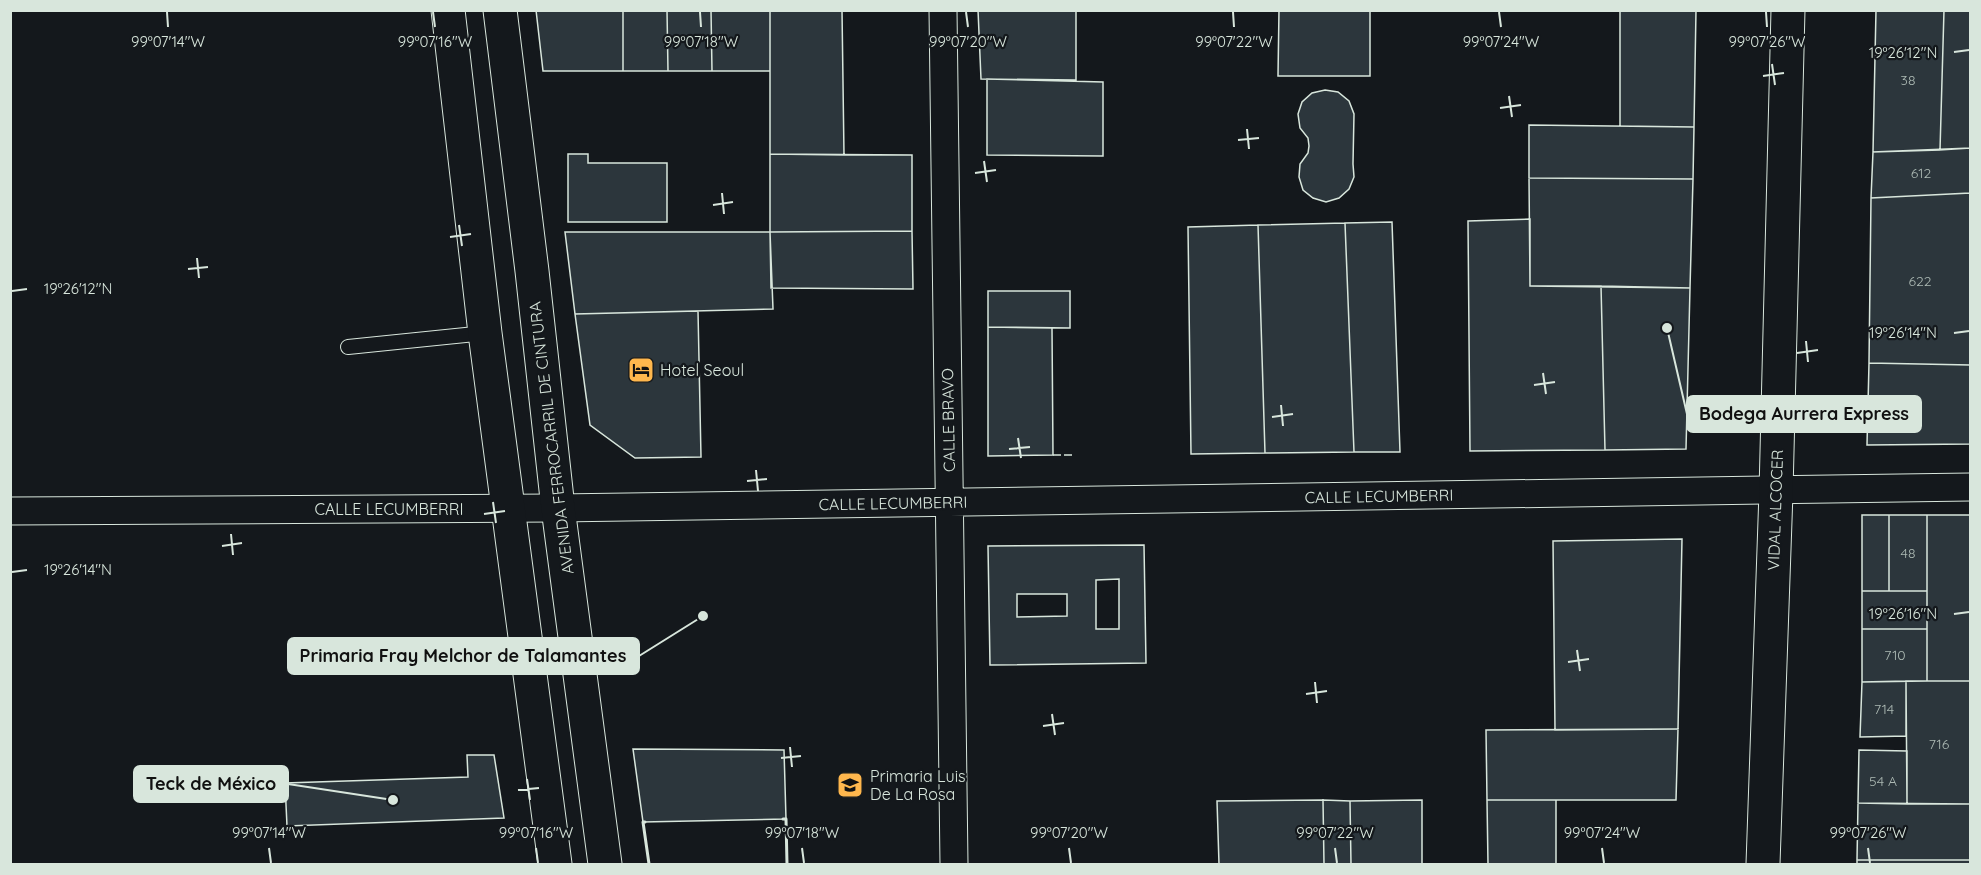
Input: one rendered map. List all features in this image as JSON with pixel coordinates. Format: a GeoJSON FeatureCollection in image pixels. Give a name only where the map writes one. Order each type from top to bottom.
{"type":"FeatureCollection","features":[{"type":"Feature","properties":{"kind":"street"},"geometry":{"type":"LineString","coordinates":[[447,10],[485,333],[555,864]]}},
{"type":"Feature","properties":{"kind":"street","name":"AVENIDA FERROCARRIL DE CINTURA"},"geometry":{"type":"LineString","coordinates":[[500,10],[558,508],[605,864]]}},
{"type":"Feature","properties":{"kind":"street","name":"CALLE BRAVO"},"geometry":{"type":"LineString","coordinates":[[943,10],[954,864]]}},
{"type":"Feature","properties":{"kind":"street","name":"VIDAL ALCOCER"},"geometry":{"type":"LineString","coordinates":[[1763,864],[1776,492],[1788,10]]}},
{"type":"Feature","properties":{"kind":"street","name":"CALLE LECUMBERRI"},"geometry":{"type":"LineString","coordinates":[[10,511],[508,509],[1776,492],[1971,487]]}},
{"type":"Feature","properties":{"kind":"lane"},"geometry":{"type":"LineString","coordinates":[[348,347],[485,333]]}},
{"type":"Feature","properties":{"kind":"building"},"geometry":{"type":"Polygon","coordinates":[[[536,10],[623,10],[623,71],[543,71],[536,10]]]}},
{"type":"Feature","properties":{"kind":"building"},"geometry":{"type":"Polygon","coordinates":[[[623,10],[667,10],[668,71],[623,71],[623,10]]]}},
{"type":"Feature","properties":{"kind":"building"},"geometry":{"type":"Polygon","coordinates":[[[667,10],[711,10],[712,71],[668,71],[667,10]]]}},
{"type":"Feature","properties":{"kind":"building"},"geometry":{"type":"Polygon","coordinates":[[[711,10],[770,10],[770,71],[712,71],[711,10]]]}},
{"type":"Feature","properties":{"kind":"building"},"geometry":{"type":"Polygon","coordinates":[[[770,10],[842,10],[844,155],[770,154],[770,10]]]}},
{"type":"Feature","properties":{"kind":"building"},"geometry":{"type":"Polygon","coordinates":[[[978,10],[1076,10],[1076,80],[981,79],[978,10]]]}},
{"type":"Feature","properties":{"kind":"building"},"geometry":{"type":"Polygon","coordinates":[[[1279,10],[1370,10],[1370,76],[1278,76],[1279,10]]]}},
{"type":"Feature","properties":{"kind":"building"},"geometry":{"type":"Polygon","coordinates":[[[1620,10],[1696,10],[1694,127],[1620,126],[1620,10]]]}},
{"type":"Feature","properties":{"kind":"building"},"geometry":{"type":"Polygon","coordinates":[[[1876,10],[1944,10],[1940,150],[1873,152],[1876,10]]]}},
{"type":"Feature","properties":{"kind":"building"},"geometry":{"type":"Polygon","coordinates":[[[1944,10],[1970,10],[1970,148],[1940,150],[1944,10]]]}},
{"type":"Feature","properties":{"kind":"building"},"geometry":{"type":"Polygon","coordinates":[[[987,79],[1103,82],[1103,156],[987,155],[987,79]]]}},
{"type":"Feature","properties":{"kind":"building"},"geometry":{"type":"Polygon","coordinates":[[[1325,90],[1338,92],[1349,101],[1354,114],[1354,177],[1349,189],[1339,198],[1326,202],[1313,198],[1303,190],[1299,177],[1300,164],[1308,153],[1309,146],[1308,138],[1300,128],[1298,114],[1302,102],[1312,93],[1325,90]]]}},
{"type":"Feature","properties":{"kind":"building"},"geometry":{"type":"Polygon","coordinates":[[[1529,125],[1694,127],[1693,179],[1529,178],[1529,125]]]}},
{"type":"Feature","properties":{"kind":"building"},"geometry":{"type":"Polygon","coordinates":[[[1970,148],[1970,193],[1871,198],[1873,152],[1970,148]]]}},
{"type":"Feature","properties":{"kind":"building"},"geometry":{"type":"Polygon","coordinates":[[[568,154],[588,154],[588,163],[667,163],[667,222],[568,222],[568,154]]]}},
{"type":"Feature","properties":{"kind":"building"},"geometry":{"type":"Polygon","coordinates":[[[770,154],[912,155],[912,231],[770,232],[770,154]]]}},
{"type":"Feature","properties":{"kind":"building"},"geometry":{"type":"Polygon","coordinates":[[[1529,178],[1693,179],[1690,288],[1530,286],[1529,178]]]}},
{"type":"Feature","properties":{"kind":"building"},"geometry":{"type":"Polygon","coordinates":[[[1970,193],[1970,365],[1869,363],[1871,198],[1970,193]]]}},
{"type":"Feature","properties":{"kind":"building"},"geometry":{"type":"Polygon","coordinates":[[[1530,219],[1530,286],[1601,286],[1605,450],[1470,451],[1468,221],[1530,219]]]}},
{"type":"Feature","properties":{"kind":"building"},"geometry":{"type":"Polygon","coordinates":[[[1392,222],[1400,452],[1354,452],[1345,223],[1392,222]]]}},
{"type":"Feature","properties":{"kind":"building"},"geometry":{"type":"Polygon","coordinates":[[[1345,223],[1354,452],[1265,453],[1258,225],[1345,223]]]}},
{"type":"Feature","properties":{"kind":"building"},"geometry":{"type":"Polygon","coordinates":[[[1258,225],[1265,453],[1191,454],[1188,227],[1258,225]]]}},
{"type":"Feature","properties":{"kind":"building"},"geometry":{"type":"Polygon","coordinates":[[[912,231],[913,289],[771,288],[770,232],[912,231]]]}},
{"type":"Feature","properties":{"kind":"building"},"geometry":{"type":"Polygon","coordinates":[[[565,232],[770,232],[773,309],[575,314],[565,232]]]}},
{"type":"Feature","properties":{"kind":"building"},"geometry":{"type":"Polygon","coordinates":[[[1601,286],[1690,288],[1686,449],[1605,450],[1601,286]]]}},
{"type":"Feature","properties":{"kind":"building"},"geometry":{"type":"Polygon","coordinates":[[[988,291],[1070,291],[1070,328],[988,327],[988,291]]]}},
{"type":"Feature","properties":{"kind":"building","name":"Hotel Seoul"},"geometry":{"type":"Polygon","coordinates":[[[698,311],[701,457],[635,458],[590,425],[575,314],[698,311]]]}},
{"type":"Feature","properties":{"kind":"building"},"geometry":{"type":"Polygon","coordinates":[[[988,327],[1052,328],[1053,455],[988,456],[988,327]]]}},
{"type":"Feature","properties":{"kind":"building"},"geometry":{"type":"Polygon","coordinates":[[[1869,363],[1970,365],[1970,444],[1867,445],[1869,363]]]}},
{"type":"Feature","properties":{"kind":"building"},"geometry":{"type":"Polygon","coordinates":[[[1862,515],[1889,515],[1889,591],[1862,591],[1862,515]]]}},
{"type":"Feature","properties":{"kind":"building"},"geometry":{"type":"Polygon","coordinates":[[[1889,515],[1927,515],[1927,591],[1889,591],[1889,515]]]}},
{"type":"Feature","properties":{"kind":"building"},"geometry":{"type":"Polygon","coordinates":[[[1927,515],[1970,515],[1970,681],[1927,681],[1927,515]]]}},
{"type":"Feature","properties":{"kind":"building"},"geometry":{"type":"Polygon","coordinates":[[[1682,539],[1678,729],[1555,730],[1553,541],[1682,539]]]}},
{"type":"Feature","properties":{"kind":"building"},"geometry":{"type":"Polygon","coordinates":[[[1144,545],[1146,663],[990,665],[988,546],[1144,545]],[[1119,579],[1096,580],[1096,629],[1119,629],[1119,579]],[[1017,594],[1017,617],[1067,616],[1067,594],[1017,594]]]}},
{"type":"Feature","properties":{"kind":"building"},"geometry":{"type":"Polygon","coordinates":[[[1862,591],[1927,591],[1927,629],[1862,629],[1862,591]]]}},
{"type":"Feature","properties":{"kind":"building"},"geometry":{"type":"Polygon","coordinates":[[[1862,629],[1927,629],[1927,681],[1862,682],[1862,629]]]}},
{"type":"Feature","properties":{"kind":"building"},"geometry":{"type":"Polygon","coordinates":[[[1906,681],[1970,681],[1970,804],[1907,804],[1906,681]]]}},
{"type":"Feature","properties":{"kind":"building"},"geometry":{"type":"Polygon","coordinates":[[[1906,681],[1906,736],[1860,737],[1862,682],[1906,681]]]}},
{"type":"Feature","properties":{"kind":"building"},"geometry":{"type":"Polygon","coordinates":[[[1678,729],[1676,800],[1487,800],[1486,730],[1678,729]]]}},
{"type":"Feature","properties":{"kind":"building"},"geometry":{"type":"Polygon","coordinates":[[[633,749],[784,750],[786,819],[643,822],[633,749]]]}},
{"type":"Feature","properties":{"kind":"building"},"geometry":{"type":"Polygon","coordinates":[[[1859,750],[1907,751],[1907,804],[1858,803],[1859,750]]]}},
{"type":"Feature","properties":{"kind":"building"},"geometry":{"type":"Polygon","coordinates":[[[467,755],[494,755],[504,818],[287,826],[285,783],[468,777],[467,755]]]}},
{"type":"Feature","properties":{"kind":"building"},"geometry":{"type":"Polygon","coordinates":[[[1323,800],[1350,801],[1351,864],[1324,864],[1323,800]]]}},
{"type":"Feature","properties":{"kind":"building"},"geometry":{"type":"Polygon","coordinates":[[[1323,800],[1324,864],[1219,864],[1217,801],[1323,800]]]}},
{"type":"Feature","properties":{"kind":"building"},"geometry":{"type":"Polygon","coordinates":[[[1422,800],[1422,864],[1351,864],[1350,801],[1422,800]]]}},
{"type":"Feature","properties":{"kind":"building"},"geometry":{"type":"Polygon","coordinates":[[[1487,800],[1556,800],[1556,864],[1488,864],[1487,800]]]}},
{"type":"Feature","properties":{"kind":"building"},"geometry":{"type":"Polygon","coordinates":[[[1858,803],[1970,804],[1970,860],[1857,860],[1858,803]]]}},
{"type":"Feature","properties":{"kind":"building"},"geometry":{"type":"Polygon","coordinates":[[[1857,860],[1970,860],[1970,864],[1857,864],[1857,860]]]}},
{"type":"Feature","properties":{"kind":"fence"},"geometry":{"type":"LineString","coordinates":[[1053,455],[1072,455]]}},
{"type":"Feature","properties":{"kind":"wall"},"geometry":{"type":"LineString","coordinates":[[783,819],[786,819],[787,864]]}},
{"type":"Feature","properties":{"kind":"wall"},"geometry":{"type":"LineString","coordinates":[[645,822],[643,822],[649,864]]}},
{"type":"Feature","properties":{"kind":"place","name":"Bodega Aurrera Express"},"geometry":{"type":"Point","coordinates":[1667,328]}},
{"type":"Feature","properties":{"kind":"place","name":"Hotel Seoul"},"geometry":{"type":"Point","coordinates":[641,370]}},
{"type":"Feature","properties":{"kind":"place","name":"Primaria Fray Melchor de Talamantes"},"geometry":{"type":"Point","coordinates":[703,616]}},
{"type":"Feature","properties":{"kind":"place","name":"Primaria Luis De La Rosa"},"geometry":{"type":"Point","coordinates":[850,785]}},
{"type":"Feature","properties":{"kind":"place","name":"Teck de México"},"geometry":{"type":"Point","coordinates":[393,800]}}]}
